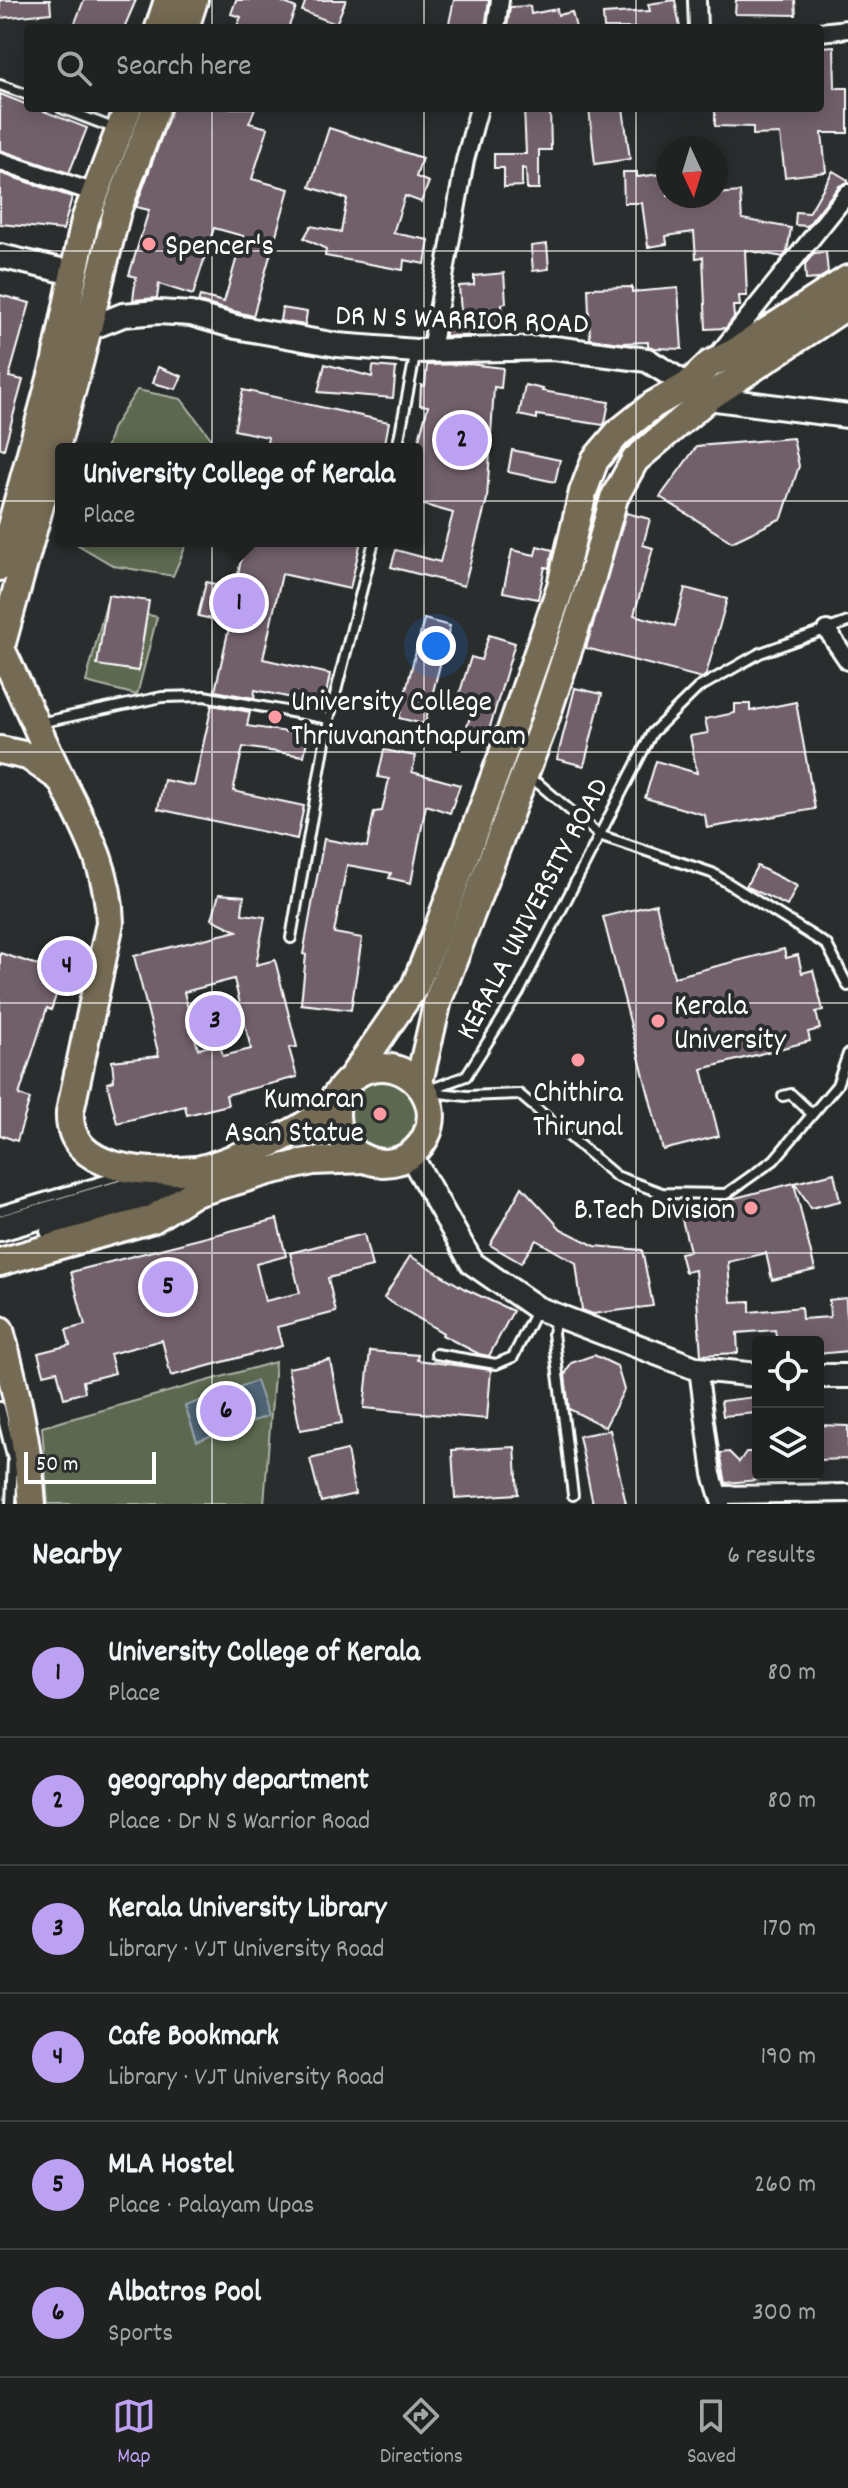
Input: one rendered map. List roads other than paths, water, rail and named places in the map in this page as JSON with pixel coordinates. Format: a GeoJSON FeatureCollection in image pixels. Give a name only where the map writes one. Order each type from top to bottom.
{"type":"FeatureCollection","features":[{"type":"Feature","properties":{"kind":"main road"},"geometry":{"type":"LineString","coordinates":[[160,24],[168,0]]}},
{"type":"Feature","properties":{"kind":"main road"},"geometry":{"type":"LineString","coordinates":[[186,24],[194,0]]}},
{"type":"Feature","properties":{"kind":"main road"},"geometry":{"type":"LineString","coordinates":[[57,443],[117,211],[154,112]]}},
{"type":"Feature","properties":{"kind":"main road"},"geometry":{"type":"LineString","coordinates":[[0,567],[55,364],[73,273],[95,193],[124,119]]}},
{"type":"Feature","properties":{"kind":"main road"},"geometry":{"type":"LineString","coordinates":[[422,1087],[407,1073],[380,1066],[366,1069],[346,1084],[335,1107],[334,1123],[339,1138],[349,1150],[379,1163],[396,1161],[410,1154],[421,1145],[428,1132],[431,1118],[422,1087],[438,1000],[524,779],[590,584],[614,498],[635,460],[698,391],[710,364],[735,352],[848,279]]}},
{"type":"Feature","properties":{"kind":"main road"},"geometry":{"type":"LineString","coordinates":[[0,1281],[7,1254],[153,1219],[195,1182],[283,1138],[320,1114],[346,1084],[415,986],[501,759],[561,586],[583,492],[595,460],[618,433],[653,405],[698,391],[848,305]]}},
{"type":"Feature","properties":{"kind":"main road"},"geometry":{"type":"LineString","coordinates":[[55,449],[0,650],[89,831],[103,874],[110,911],[69,1128],[74,1140],[100,1161],[195,1182]]}},
{"type":"Feature","properties":{"kind":"main road"},"geometry":{"type":"LineString","coordinates":[[0,750],[28,756],[61,779]]}},
{"type":"Feature","properties":{"kind":"main road"},"geometry":{"type":"LineString","coordinates":[[0,1228],[195,1182],[298,1164],[365,1159]]}},
{"type":"Feature","properties":{"kind":"main road"},"geometry":{"type":"LineString","coordinates":[[0,1330],[29,1452],[32,1504]]}},
{"type":"Feature","properties":{"kind":"street"},"geometry":{"type":"LineString","coordinates":[[497,24],[500,0]]}},
{"type":"Feature","properties":{"kind":"street"},"geometry":{"type":"LineString","coordinates":[[697,0],[698,24]]}},
{"type":"Feature","properties":{"kind":"street"},"geometry":{"type":"LineString","coordinates":[[824,32],[848,29]]}},
{"type":"Feature","properties":{"kind":"street"},"geometry":{"type":"LineString","coordinates":[[424,350],[478,112]]}},
{"type":"Feature","properties":{"kind":"street"},"geometry":{"type":"LineString","coordinates":[[0,161],[95,193]]}},
{"type":"Feature","properties":{"kind":"street"},"geometry":{"type":"LineString","coordinates":[[710,364],[848,193]]}},
{"type":"Feature","properties":{"kind":"street"},"geometry":{"type":"LineString","coordinates":[[0,256],[73,273]]}},
{"type":"Feature","properties":{"kind":"street","name":"DR N S WARRIOR ROAD"},"geometry":{"type":"LineString","coordinates":[[88,329],[123,315],[158,312],[191,314],[236,327],[337,345],[424,350],[554,348],[647,360],[698,391]]}},
{"type":"Feature","properties":{"kind":"street"},"geometry":{"type":"LineString","coordinates":[[698,391],[848,416]]}},
{"type":"Feature","properties":{"kind":"street"},"geometry":{"type":"LineString","coordinates":[[827,630],[848,661]]}},
{"type":"Feature","properties":{"kind":"street"},"geometry":{"type":"LineString","coordinates":[[410,1154],[472,1263],[547,1313],[698,1369],[752,1374]]}},
{"type":"Feature","properties":{"kind":"street"},"geometry":{"type":"LineString","coordinates":[[698,1369],[712,1474],[720,1499],[848,1493]]}},
{"type":"Feature","properties":{"kind":"street"},"geometry":{"type":"LineString","coordinates":[[824,1376],[848,1376]]}},
{"type":"Feature","properties":{"kind":"lane"},"geometry":{"type":"LineString","coordinates":[[0,85],[24,94]]}},
{"type":"Feature","properties":{"kind":"lane"},"geometry":{"type":"LineString","coordinates":[[84,112],[124,119]]}},
{"type":"Feature","properties":{"kind":"lane"},"geometry":{"type":"LineString","coordinates":[[399,443],[424,350]]}},
{"type":"Feature","properties":{"kind":"lane"},"geometry":{"type":"LineString","coordinates":[[291,938],[329,719],[372,547]]}},
{"type":"Feature","properties":{"kind":"lane","name":"KERALA UNIVERSITY ROAD"},"geometry":{"type":"LineString","coordinates":[[422,1087],[466,1076],[519,992],[652,733],[698,688],[760,653],[848,622]]}},
{"type":"Feature","properties":{"kind":"lane"},"geometry":{"type":"LineString","coordinates":[[36,723],[162,697],[204,696],[329,719]]}},
{"type":"Feature","properties":{"kind":"lane"},"geometry":{"type":"LineString","coordinates":[[524,779],[539,784],[599,835],[712,873],[827,945],[848,986]]}},
{"type":"Feature","properties":{"kind":"lane"},"geometry":{"type":"LineString","coordinates":[[422,1087],[467,1096],[519,1094],[616,1176],[662,1193],[726,1194],[774,1160],[837,1085],[848,1054]]}},
{"type":"Feature","properties":{"kind":"lane"},"geometry":{"type":"LineString","coordinates":[[783,1096],[791,1094],[814,1112]]}},
{"type":"Feature","properties":{"kind":"lane"},"geometry":{"type":"LineString","coordinates":[[0,1211],[138,1170]]}},
{"type":"Feature","properties":{"kind":"lane"},"geometry":{"type":"LineString","coordinates":[[436,1354],[496,1364],[513,1357],[547,1313]]}},
{"type":"Feature","properties":{"kind":"lane"},"geometry":{"type":"LineString","coordinates":[[547,1313],[553,1333],[573,1495]]}},
{"type":"Feature","properties":{"kind":"lane"},"geometry":{"type":"LineString","coordinates":[[0,1407],[13,1460],[11,1504]]}},
{"type":"Feature","properties":{"kind":"water"},"geometry":{"type":"Polygon","coordinates":[[[256,1381],[268,1416],[197,1441],[185,1406],[256,1381]]]}},
{"type":"Feature","properties":{"kind":"place","name":"Spencer's"},"geometry":{"type":"Point","coordinates":[149,244]}},
{"type":"Feature","properties":{"kind":"place","name":"geography department"},"geometry":{"type":"Point","coordinates":[462,440]}},
{"type":"Feature","properties":{"kind":"place","name":"University College of Kerala"},"geometry":{"type":"Point","coordinates":[239,603]}},
{"type":"Feature","properties":{"kind":"place","name":"University College Thriuvananthapuram"},"geometry":{"type":"Point","coordinates":[275,717]}},
{"type":"Feature","properties":{"kind":"place","name":"Cafe Bookmark"},"geometry":{"type":"Point","coordinates":[67,966]}},
{"type":"Feature","properties":{"kind":"place","name":"Kerala University Library"},"geometry":{"type":"Point","coordinates":[215,1021]}},
{"type":"Feature","properties":{"kind":"place","name":"Kerala University"},"geometry":{"type":"Point","coordinates":[658,1021]}},
{"type":"Feature","properties":{"kind":"place","name":"Chithira Thirunal"},"geometry":{"type":"Point","coordinates":[578,1060]}},
{"type":"Feature","properties":{"kind":"place","name":"Kumaran Asan Statue"},"geometry":{"type":"Point","coordinates":[380,1114]}},
{"type":"Feature","properties":{"kind":"place","name":"B.Tech Division"},"geometry":{"type":"Point","coordinates":[751,1208]}},
{"type":"Feature","properties":{"kind":"place","name":"MLA Hostel"},"geometry":{"type":"Point","coordinates":[168,1287]}},
{"type":"Feature","properties":{"kind":"place","name":"Albatros Pool"},"geometry":{"type":"Point","coordinates":[226,1411]}}]}
